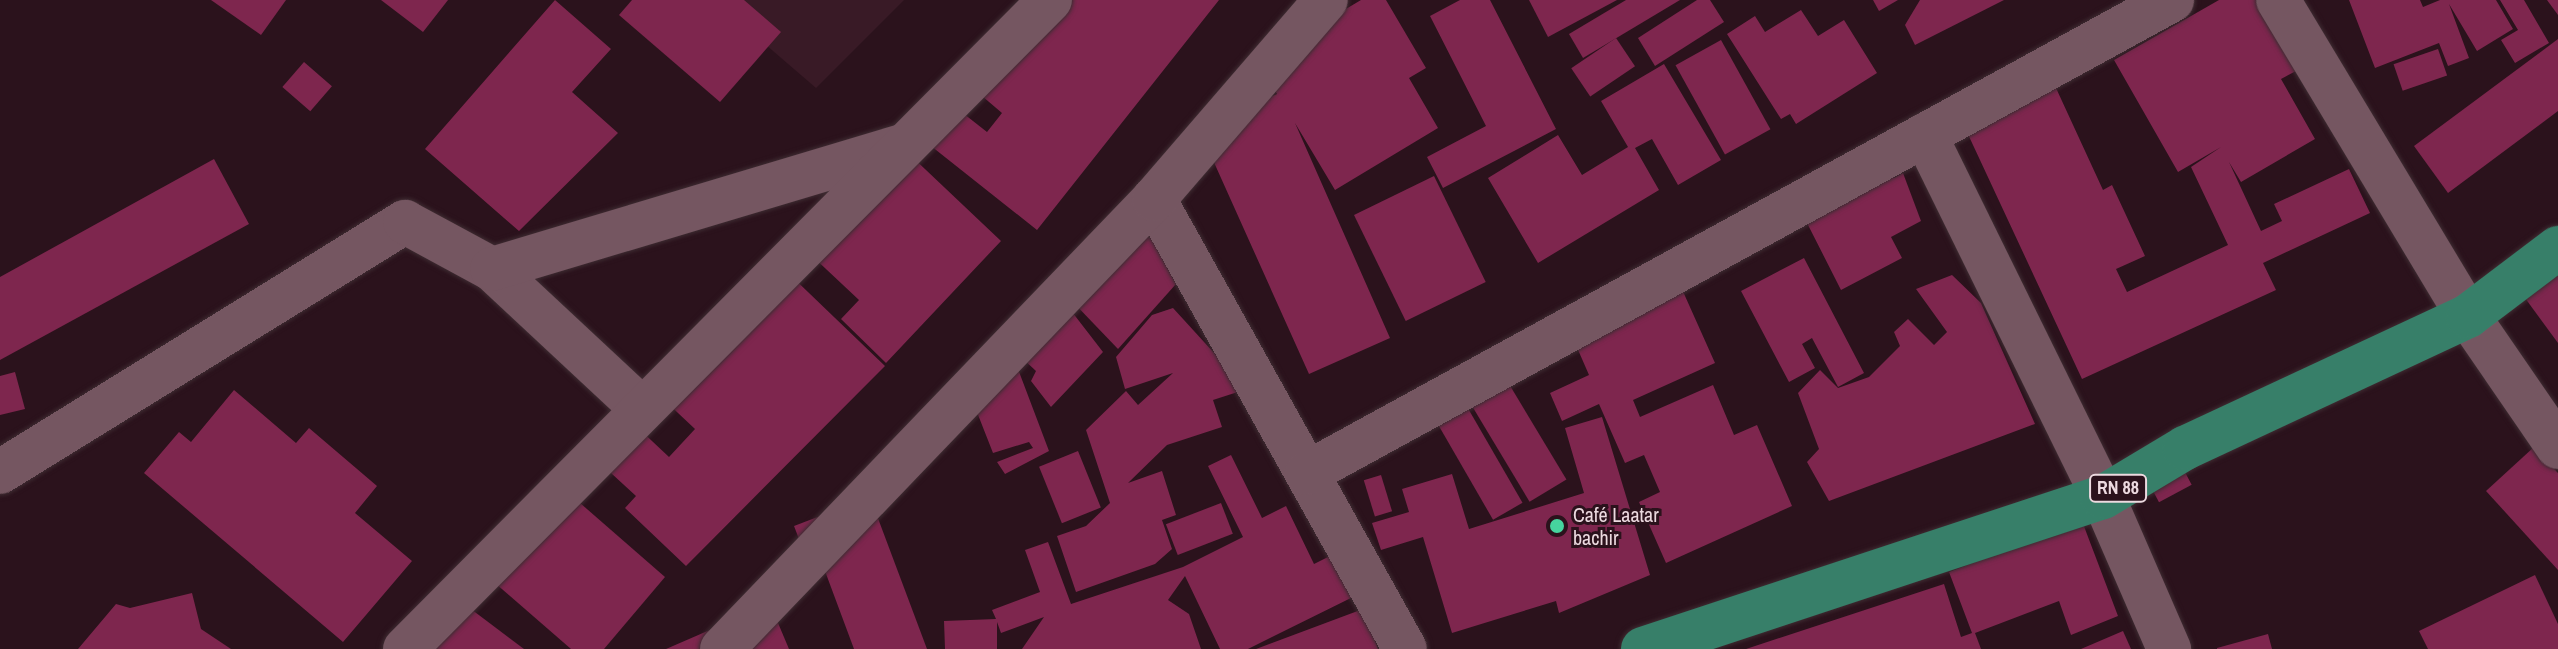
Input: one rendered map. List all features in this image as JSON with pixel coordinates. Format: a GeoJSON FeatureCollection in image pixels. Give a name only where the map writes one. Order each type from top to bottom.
{"type":"FeatureCollection","features":[{"type":"Feature","properties":{"kind":"main road","name":"RN 88"},"geometry":{"type":"LineString","coordinates":[[1643,649],[2103,497],[2185,448],[2468,316],[2558,248]]}},
{"type":"Feature","properties":{"kind":"street"},"geometry":{"type":"LineString","coordinates":[[405,649],[640,407],[1050,0]]}},
{"type":"Feature","properties":{"kind":"street"},"geometry":{"type":"LineString","coordinates":[[722,649],[1154,199],[1326,0]]}},
{"type":"Feature","properties":{"kind":"street"},"geometry":{"type":"LineString","coordinates":[[1307,473],[2172,0]]}},
{"type":"Feature","properties":{"kind":"street"},"geometry":{"type":"LineString","coordinates":[[2278,0],[2468,316],[2558,447]]}},
{"type":"Feature","properties":{"kind":"street"},"geometry":{"type":"LineString","coordinates":[[1925,135],[2103,497],[2169,649]]}},
{"type":"Feature","properties":{"kind":"street"},"geometry":{"type":"LineString","coordinates":[[492,269],[901,146]]}},
{"type":"Feature","properties":{"kind":"street"},"geometry":{"type":"LineString","coordinates":[[1154,199],[1405,649]]}},
{"type":"Feature","properties":{"kind":"street"},"geometry":{"type":"LineString","coordinates":[[0,472],[405,222],[492,269],[640,407]]}},
{"type":"Feature","properties":{"kind":"shaded area"},"geometry":{"type":"Polygon","coordinates":[[[714,0],[904,0],[816,88],[714,0]]]}},
{"type":"Feature","properties":{"kind":"building"},"geometry":{"type":"Polygon","coordinates":[[[211,0],[286,0],[261,35],[211,0]]]}},
{"type":"Feature","properties":{"kind":"building"},"geometry":{"type":"Polygon","coordinates":[[[381,0],[448,0],[423,32],[381,0]]]}},
{"type":"Feature","properties":{"kind":"building"},"geometry":{"type":"Polygon","coordinates":[[[555,0],[611,49],[572,92],[618,133],[519,231],[425,149],[555,0]]]}},
{"type":"Feature","properties":{"kind":"building"},"geometry":{"type":"Polygon","coordinates":[[[632,0],[744,0],[781,32],[720,102],[619,15],[632,0]]]}},
{"type":"Feature","properties":{"kind":"building"},"geometry":{"type":"Polygon","coordinates":[[[1051,0],[1219,0],[1037,230],[931,146],[959,110],[987,132],[1002,113],[982,96],[1051,0]]]}},
{"type":"Feature","properties":{"kind":"building"},"geometry":{"type":"Polygon","coordinates":[[[1361,0],[1386,0],[1426,68],[1409,78],[1438,128],[1335,190],[1295,123],[1390,338],[1309,374],[1199,129],[1277,94],[1258,61],[1361,0]]]}},
{"type":"Feature","properties":{"kind":"building"},"geometry":{"type":"Polygon","coordinates":[[[1460,0],[1490,0],[1556,129],[1443,188],[1427,157],[1486,126],[1430,16],[1460,0]]]}},
{"type":"Feature","properties":{"kind":"building"},"geometry":{"type":"Polygon","coordinates":[[[1529,0],[1617,0],[1548,37],[1529,0]]]}},
{"type":"Feature","properties":{"kind":"building"},"geometry":{"type":"Polygon","coordinates":[[[1626,0],[1680,0],[1583,58],[1569,34],[1626,0]]]}},
{"type":"Feature","properties":{"kind":"building"},"geometry":{"type":"Polygon","coordinates":[[[1697,0],[1710,0],[1724,22],[1655,66],[1638,38],[1697,0]]]}},
{"type":"Feature","properties":{"kind":"building"},"geometry":{"type":"Polygon","coordinates":[[[1873,0],[1898,0],[1879,11],[1873,0]]]}},
{"type":"Feature","properties":{"kind":"building"},"geometry":{"type":"Polygon","coordinates":[[[1920,0],[2004,0],[1915,45],[1905,25],[1920,0]]]}},
{"type":"Feature","properties":{"kind":"building"},"geometry":{"type":"Polygon","coordinates":[[[2219,0],[2256,0],[2296,71],[2281,79],[2315,139],[2241,182],[2229,162],[2261,231],[2282,221],[2274,204],[2349,169],[2370,213],[2263,263],[2276,290],[2082,379],[1966,130],[2056,88],[2103,190],[2112,185],[2145,256],[2116,269],[2127,292],[2228,245],[2191,167],[2221,147],[2178,172],[2114,60],[2219,0]]]}},
{"type":"Feature","properties":{"kind":"building"},"geometry":{"type":"Polygon","coordinates":[[[2349,0],[2420,0],[2423,7],[2440,0],[2496,0],[2513,29],[2477,51],[2449,4],[2469,58],[2448,66],[2439,43],[2375,68],[2349,0]]]}},
{"type":"Feature","properties":{"kind":"building"},"geometry":{"type":"Polygon","coordinates":[[[2500,0],[2524,0],[2549,43],[2515,63],[2501,40],[2518,30],[2500,0]]]}},
{"type":"Feature","properties":{"kind":"building"},"geometry":{"type":"Polygon","coordinates":[[[2547,0],[2558,0],[2558,15],[2547,0]]]}},
{"type":"Feature","properties":{"kind":"building"},"geometry":{"type":"Polygon","coordinates":[[[1801,10],[1818,36],[1844,20],[1877,73],[1796,124],[1790,114],[1781,119],[1727,34],[1755,16],[1765,32],[1801,10]]]}},
{"type":"Feature","properties":{"kind":"building"},"geometry":{"type":"Polygon","coordinates":[[[1616,38],[1635,66],[1590,96],[1571,68],[1616,38]]]}},
{"type":"Feature","properties":{"kind":"building"},"geometry":{"type":"Polygon","coordinates":[[[2558,39],[2558,111],[2448,193],[2414,146],[2558,39]]]}},
{"type":"Feature","properties":{"kind":"building"},"geometry":{"type":"Polygon","coordinates":[[[1721,40],[1770,129],[1725,154],[1676,65],[1721,40]]]}},
{"type":"Feature","properties":{"kind":"building"},"geometry":{"type":"Polygon","coordinates":[[[2438,49],[2447,75],[2403,91],[2394,64],[2438,49]]]}},
{"type":"Feature","properties":{"kind":"building"},"geometry":{"type":"Polygon","coordinates":[[[304,62],[332,86],[310,111],[282,87],[304,62]]]}},
{"type":"Feature","properties":{"kind":"building"},"geometry":{"type":"Polygon","coordinates":[[[1664,64],[1721,160],[1678,185],[1652,139],[1635,148],[1659,190],[1538,263],[1488,178],[1558,135],[1582,175],[1628,147],[1601,101],[1664,64]]]}},
{"type":"Feature","properties":{"kind":"building"},"geometry":{"type":"Polygon","coordinates":[[[907,152],[1001,241],[886,363],[841,319],[859,300],[810,254],[907,152]]]}},
{"type":"Feature","properties":{"kind":"building"},"geometry":{"type":"Polygon","coordinates":[[[214,159],[249,224],[0,360],[0,277],[214,159]]]}},
{"type":"Feature","properties":{"kind":"building"},"geometry":{"type":"Polygon","coordinates":[[[1888,167],[1894,178],[1903,173],[1921,221],[1891,237],[1902,258],[1841,290],[1806,221],[1888,167]]]}},
{"type":"Feature","properties":{"kind":"building"},"geometry":{"type":"Polygon","coordinates":[[[1434,176],[1486,282],[1406,321],[1354,215],[1434,176]]]}},
{"type":"Feature","properties":{"kind":"building"},"geometry":{"type":"Polygon","coordinates":[[[1144,225],[1176,284],[1118,349],[1071,300],[1144,225]]]}},
{"type":"Feature","properties":{"kind":"building"},"geometry":{"type":"Polygon","coordinates":[[[2558,233],[2558,343],[2506,272],[2558,233]]]}},
{"type":"Feature","properties":{"kind":"building"},"geometry":{"type":"Polygon","coordinates":[[[1804,258],[1864,373],[1838,387],[1812,338],[1802,344],[1815,368],[1789,382],[1741,291],[1804,258]]]}},
{"type":"Feature","properties":{"kind":"building"},"geometry":{"type":"Polygon","coordinates":[[[783,268],[885,366],[686,566],[625,508],[636,496],[599,462],[635,425],[669,457],[695,429],[661,397],[783,268]]]}},
{"type":"Feature","properties":{"kind":"building"},"geometry":{"type":"Polygon","coordinates":[[[1952,275],[1981,303],[2035,424],[1829,501],[1807,462],[1819,449],[1798,393],[1820,370],[1838,388],[1869,377],[1900,346],[1894,332],[1908,319],[1934,345],[1947,332],[1916,289],[1952,275]]]}},
{"type":"Feature","properties":{"kind":"building"},"geometry":{"type":"Polygon","coordinates":[[[1681,287],[1715,363],[1633,400],[1640,417],[1713,385],[1734,435],[1757,425],[1792,506],[1666,563],[1639,502],[1660,492],[1644,455],[1625,463],[1599,404],[1562,421],[1550,393],[1589,375],[1572,336],[1681,287]]]}},
{"type":"Feature","properties":{"kind":"building"},"geometry":{"type":"Polygon","coordinates":[[[1069,308],[1103,352],[1051,407],[1031,381],[1036,371],[1021,357],[1069,308]]]}},
{"type":"Feature","properties":{"kind":"building"},"geometry":{"type":"Polygon","coordinates":[[[1173,308],[1247,389],[1213,400],[1222,427],[1167,445],[1128,483],[1162,471],[1176,515],[1162,520],[1172,549],[1155,564],[1076,592],[1057,536],[1086,526],[1110,503],[1086,430],[1126,391],[1138,405],[1173,373],[1125,389],[1116,357],[1152,315],[1173,308]]]}},
{"type":"Feature","properties":{"kind":"building"},"geometry":{"type":"Polygon","coordinates":[[[1015,361],[1049,451],[1005,474],[997,462],[1033,448],[1029,442],[993,453],[973,402],[1015,361]]]}},
{"type":"Feature","properties":{"kind":"building"},"geometry":{"type":"Polygon","coordinates":[[[1500,369],[1566,480],[1530,502],[1463,391],[1500,369]]]}},
{"type":"Feature","properties":{"kind":"building"},"geometry":{"type":"Polygon","coordinates":[[[15,372],[25,409],[0,415],[0,376],[15,372]]]}},
{"type":"Feature","properties":{"kind":"building"},"geometry":{"type":"Polygon","coordinates":[[[234,390],[296,443],[309,428],[377,486],[355,513],[412,561],[343,642],[144,473],[179,432],[191,442],[234,390]]]}},
{"type":"Feature","properties":{"kind":"building"},"geometry":{"type":"Polygon","coordinates":[[[1462,398],[1523,503],[1493,520],[1433,415],[1462,398]]]}},
{"type":"Feature","properties":{"kind":"building","name":"Café Laatar bachir"},"geometry":{"type":"Polygon","coordinates":[[[1602,417],[1650,575],[1559,613],[1556,601],[1452,633],[1423,537],[1381,550],[1372,523],[1409,512],[1402,489],[1452,474],[1469,529],[1584,493],[1565,428],[1602,417]]]}},
{"type":"Feature","properties":{"kind":"building"},"geometry":{"type":"Polygon","coordinates":[[[2534,447],[2558,473],[2558,570],[2486,491],[2534,447]]]}},
{"type":"Feature","properties":{"kind":"building"},"geometry":{"type":"Polygon","coordinates":[[[1078,451],[1101,508],[1062,523],[1039,467],[1078,451]]]}},
{"type":"Feature","properties":{"kind":"building"},"geometry":{"type":"Polygon","coordinates":[[[1231,455],[1262,518],[1286,506],[1314,564],[1336,553],[1357,595],[1248,649],[1220,649],[1185,576],[1168,600],[1189,614],[1201,649],[1022,649],[1044,617],[1001,633],[997,622],[997,649],[945,649],[944,621],[996,619],[992,610],[1040,592],[1025,550],[1048,542],[1071,604],[1183,567],[1243,537],[1208,466],[1231,455]]]}},
{"type":"Feature","properties":{"kind":"building"},"geometry":{"type":"Polygon","coordinates":[[[2179,461],[2192,485],[2159,502],[2146,478],[2179,461]]]}},
{"type":"Feature","properties":{"kind":"building"},"geometry":{"type":"Polygon","coordinates":[[[1381,475],[1392,511],[1375,517],[1364,480],[1381,475]]]}},
{"type":"Feature","properties":{"kind":"building"},"geometry":{"type":"Polygon","coordinates":[[[564,489],[665,577],[604,649],[571,649],[488,577],[564,489]]]}},
{"type":"Feature","properties":{"kind":"building"},"geometry":{"type":"Polygon","coordinates":[[[870,497],[927,649],[854,649],[819,555],[802,547],[794,526],[870,497]]]}},
{"type":"Feature","properties":{"kind":"building"},"geometry":{"type":"Polygon","coordinates":[[[1221,503],[1233,534],[1178,555],[1166,524],[1221,503]]]}},
{"type":"Feature","properties":{"kind":"building"},"geometry":{"type":"Polygon","coordinates":[[[2082,521],[2118,616],[2071,635],[2059,601],[1975,633],[1981,649],[1746,649],[1944,584],[1961,637],[1972,633],[1949,572],[2082,521]]]}},
{"type":"Feature","properties":{"kind":"building"},"geometry":{"type":"Polygon","coordinates":[[[2535,575],[2558,624],[2558,649],[2428,649],[2419,631],[2535,575]]]}},
{"type":"Feature","properties":{"kind":"building"},"geometry":{"type":"Polygon","coordinates":[[[192,593],[201,629],[231,649],[78,649],[116,604],[130,608],[192,593]]]}},
{"type":"Feature","properties":{"kind":"building"},"geometry":{"type":"Polygon","coordinates":[[[455,597],[524,649],[431,649],[455,597]]]}},
{"type":"Feature","properties":{"kind":"building"},"geometry":{"type":"Polygon","coordinates":[[[770,604],[789,649],[666,649],[770,604]]]}},
{"type":"Feature","properties":{"kind":"building"},"geometry":{"type":"Polygon","coordinates":[[[1363,609],[1378,649],[1256,649],[1363,609]]]}},
{"type":"Feature","properties":{"kind":"building"},"geometry":{"type":"Polygon","coordinates":[[[2123,631],[2131,649],[2081,649],[2123,631]]]}},
{"type":"Feature","properties":{"kind":"building"},"geometry":{"type":"Polygon","coordinates":[[[2268,634],[2272,649],[2217,649],[2217,648],[2268,634]]]}},
{"type":"Feature","properties":{"kind":"place","name":"Café Laatar bachir"},"geometry":{"type":"Point","coordinates":[1557,526]}}]}
